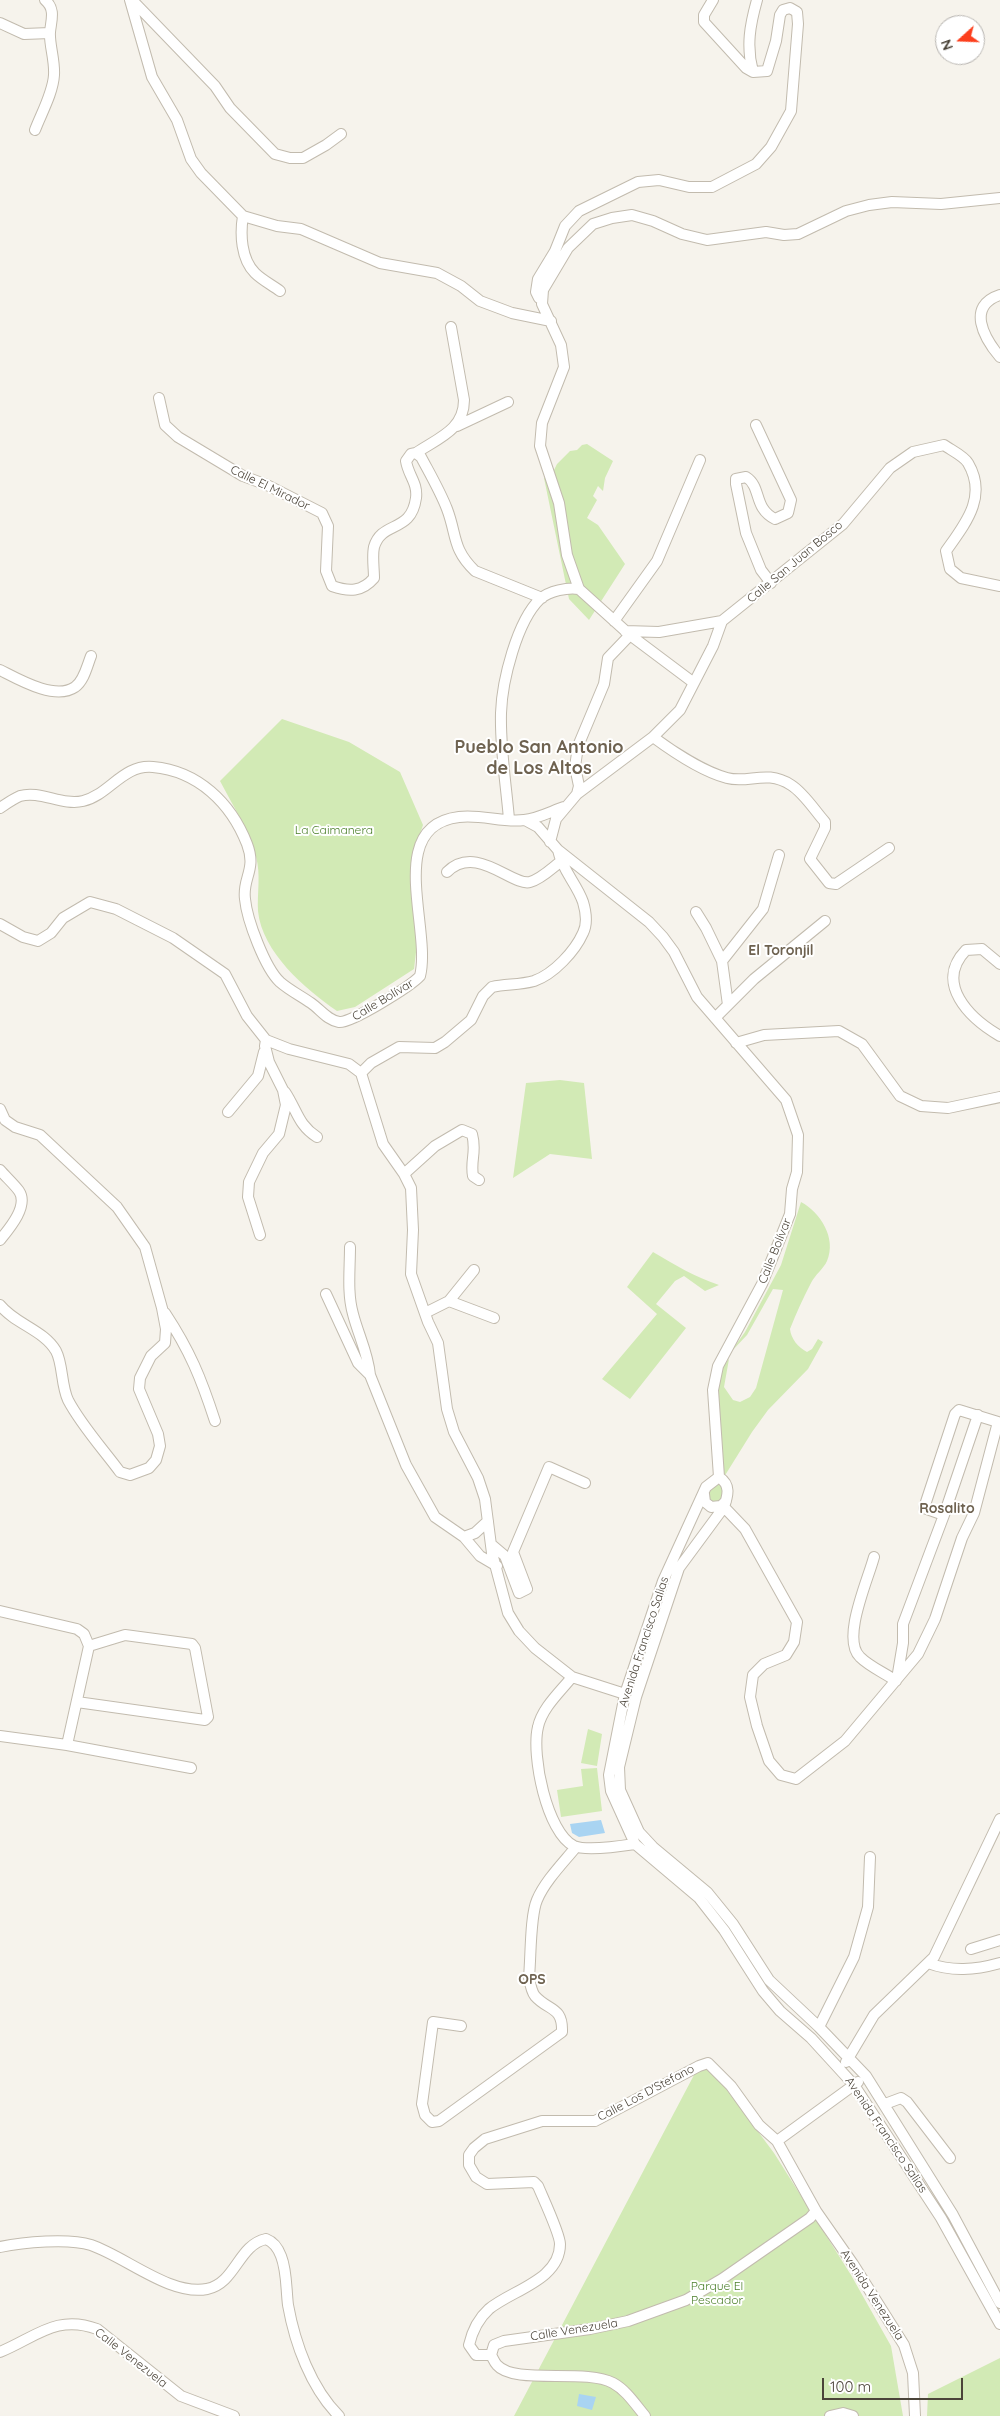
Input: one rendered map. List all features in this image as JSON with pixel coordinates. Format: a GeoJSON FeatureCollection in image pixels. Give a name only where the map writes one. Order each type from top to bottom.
{"type":"FeatureCollection","features":[{"type":"Feature","properties":{"kind":"street"},"geometry":{"type":"LineString","coordinates":[[35,130],[54,78],[54,54],[50,33],[54,18],[49,3],[45,0]]}},
{"type":"Feature","properties":{"kind":"street"},"geometry":{"type":"LineString","coordinates":[[131,0],[215,86],[230,108],[275,154],[290,158],[304,158],[341,134]]}},
{"type":"Feature","properties":{"kind":"street"},"geometry":{"type":"LineString","coordinates":[[131,0],[152,77],[177,120],[191,159],[201,173],[243,216],[277,226],[301,229],[380,263],[436,273],[461,286],[480,301],[512,313],[551,320]]}},
{"type":"Feature","properties":{"kind":"street"},"geometry":{"type":"LineString","coordinates":[[694,683],[627,633],[580,589],[567,555],[559,503],[540,446],[542,423],[564,367],[561,345],[551,320],[536,292],[538,279],[555,251],[565,226],[578,211],[638,182],[659,180],[689,187],[712,187],[756,164],[771,147],[791,110],[798,24],[796,12],[790,8],[783,10],[780,15],[776,41],[767,71],[753,72],[746,68],[704,22],[704,15],[713,0]]}},
{"type":"Feature","properties":{"kind":"street"},"geometry":{"type":"LineString","coordinates":[[753,72],[748,54],[749,27],[758,0]]}},
{"type":"Feature","properties":{"kind":"street"},"geometry":{"type":"LineString","coordinates":[[0,23],[24,34],[50,33]]}},
{"type":"Feature","properties":{"kind":"street"},"geometry":{"type":"LineString","coordinates":[[542,304],[543,290],[568,248],[593,224],[612,218],[632,216],[653,221],[682,234],[707,240],[766,232],[784,236],[798,234],[846,211],[868,204],[892,202],[941,204],[1000,198]]}},
{"type":"Feature","properties":{"kind":"street"},"geometry":{"type":"LineString","coordinates":[[243,216],[242,242],[249,265],[255,273],[280,291]]}},
{"type":"Feature","properties":{"kind":"street"},"geometry":{"type":"LineString","coordinates":[[1000,295],[992,297],[983,304],[980,314],[982,328],[992,348],[1000,357]]}},
{"type":"Feature","properties":{"kind":"street"},"geometry":{"type":"LineString","coordinates":[[450,327],[464,400],[464,411],[457,426]]}},
{"type":"Feature","properties":{"kind":"street","name":"Calle El Mirador"},"geometry":{"type":"LineString","coordinates":[[158,398],[165,425],[178,437],[243,476],[267,484],[322,513],[328,526],[326,571],[332,586],[345,590],[358,590],[367,586],[374,578],[373,549],[378,538],[388,529],[406,522],[413,512],[417,497],[416,484],[410,475],[406,462],[411,454],[416,453]]}},
{"type":"Feature","properties":{"kind":"street"},"geometry":{"type":"LineString","coordinates":[[508,402],[457,426],[416,453],[421,457],[443,499],[456,546],[468,565],[475,572],[542,598]]}},
{"type":"Feature","properties":{"kind":"street"},"geometry":{"type":"LineString","coordinates":[[756,425],[791,500],[788,513],[775,519],[764,513],[751,480],[746,477],[736,479],[746,533],[761,570],[771,583]]}},
{"type":"Feature","properties":{"kind":"street","name":"Calle San Juan Bosco"},"geometry":{"type":"LineString","coordinates":[[722,621],[843,524],[890,468],[913,452],[944,445],[968,462],[977,491],[970,516],[946,550],[950,569],[961,578],[1000,586]]}},
{"type":"Feature","properties":{"kind":"street"},"geometry":{"type":"LineString","coordinates":[[614,620],[657,560],[700,460]]}},
{"type":"Feature","properties":{"kind":"street"},"geometry":{"type":"LineString","coordinates":[[509,819],[501,722],[503,692],[511,661],[526,619],[542,598],[572,587],[580,589]]}},
{"type":"Feature","properties":{"kind":"street"},"geometry":{"type":"LineString","coordinates":[[550,842],[556,818],[564,807],[577,794],[653,737],[680,710],[713,646],[722,621],[659,632],[627,633]]}},
{"type":"Feature","properties":{"kind":"street"},"geometry":{"type":"LineString","coordinates":[[577,794],[579,786],[574,767],[578,746],[602,688],[608,658],[627,633]]}},
{"type":"Feature","properties":{"kind":"street"},"geometry":{"type":"LineString","coordinates":[[0,670],[40,689],[58,691],[74,688],[81,680],[91,656]]}},
{"type":"Feature","properties":{"kind":"street"},"geometry":{"type":"LineString","coordinates":[[653,737],[673,752],[727,778],[757,776],[774,778],[792,786],[825,822],[825,828],[810,859],[829,883],[836,884],[889,848]]}},
{"type":"Feature","properties":{"kind":"street","name":"Calle Bolívar"},"geometry":{"type":"LineString","coordinates":[[0,808],[20,796],[31,795],[82,802],[97,795],[123,775],[144,766],[165,770],[202,782],[217,795],[230,812],[247,845],[251,871],[245,887],[244,899],[259,948],[267,965],[279,981],[314,1005],[328,1018],[340,1023],[349,1021],[389,999],[420,976],[422,968],[422,940],[415,883],[420,843],[432,825],[459,817],[482,816],[525,820],[538,827],[558,850],[649,922],[674,952],[697,997],[786,1100],[798,1135],[799,1151],[790,1214],[762,1284],[718,1366],[712,1390],[719,1477]]}},
{"type":"Feature","properties":{"kind":"street"},"geometry":{"type":"LineString","coordinates":[[525,820],[564,807]]}},
{"type":"Feature","properties":{"kind":"street"},"geometry":{"type":"LineString","coordinates":[[361,1073],[371,1064],[399,1047],[435,1048],[471,1020],[482,996],[492,987],[514,986],[535,980],[546,976],[561,962],[584,932],[586,916],[582,900],[560,862],[558,850]]}},
{"type":"Feature","properties":{"kind":"street"},"geometry":{"type":"LineString","coordinates":[[722,961],[763,909],[779,855]]}},
{"type":"Feature","properties":{"kind":"street"},"geometry":{"type":"LineString","coordinates":[[447,872],[461,863],[490,866],[522,882],[530,882],[560,862]]}},
{"type":"Feature","properties":{"kind":"street"},"geometry":{"type":"LineString","coordinates":[[0,924],[23,937],[38,940],[51,933],[63,918],[90,902],[116,909],[173,938],[224,974],[236,992],[247,1016],[265,1043],[269,1062],[283,1090],[292,1102],[302,1124],[317,1137]]}},
{"type":"Feature","properties":{"kind":"street"},"geometry":{"type":"LineString","coordinates":[[696,912],[722,961],[728,1005]]}},
{"type":"Feature","properties":{"kind":"street"},"geometry":{"type":"LineString","coordinates":[[715,1018],[754,979],[825,921]]}},
{"type":"Feature","properties":{"kind":"street"},"geometry":{"type":"LineString","coordinates":[[1000,964],[982,949],[966,950],[956,960],[952,985],[964,1005],[986,1027],[1000,1036]]}},
{"type":"Feature","properties":{"kind":"street"},"geometry":{"type":"LineString","coordinates":[[736,1043],[764,1035],[839,1030],[862,1044],[900,1096],[921,1106],[948,1108],[1000,1097]]}},
{"type":"Feature","properties":{"kind":"street"},"geometry":{"type":"LineString","coordinates":[[265,1043],[349,1064],[361,1073],[383,1144],[404,1174],[411,1188],[413,1230],[411,1274],[438,1343],[447,1409],[454,1432],[478,1478],[486,1499],[492,1545],[508,1613],[519,1631],[535,1648],[572,1677],[626,1694]]}},
{"type":"Feature","properties":{"kind":"street"},"geometry":{"type":"LineString","coordinates":[[228,1112],[258,1076],[262,1065],[265,1043]]}},
{"type":"Feature","properties":{"kind":"street"},"geometry":{"type":"LineString","coordinates":[[260,1235],[248,1197],[249,1182],[263,1153],[279,1134],[286,1105],[283,1090]]}},
{"type":"Feature","properties":{"kind":"street"},"geometry":{"type":"LineString","coordinates":[[0,1109],[5,1120],[15,1127],[40,1135],[117,1207],[145,1247],[166,1329],[164,1343],[151,1356],[140,1378],[139,1389],[158,1434],[160,1446],[156,1460],[149,1468],[130,1475],[120,1472],[68,1400],[62,1382],[57,1352],[47,1341],[6,1313],[0,1305]]}},
{"type":"Feature","properties":{"kind":"street"},"geometry":{"type":"LineString","coordinates":[[404,1174],[435,1146],[462,1130],[472,1134],[475,1156],[472,1169],[473,1176],[479,1180]]}},
{"type":"Feature","properties":{"kind":"street"},"geometry":{"type":"LineString","coordinates":[[0,1170],[20,1192],[22,1201],[15,1221],[0,1240]]}},
{"type":"Feature","properties":{"kind":"street"},"geometry":{"type":"LineString","coordinates":[[350,1247],[349,1292],[352,1312],[370,1374],[406,1465],[421,1495],[435,1517],[464,1537],[480,1556],[497,1566]]}},
{"type":"Feature","properties":{"kind":"street"},"geometry":{"type":"LineString","coordinates":[[425,1313],[449,1301],[474,1270]]}},
{"type":"Feature","properties":{"kind":"street"},"geometry":{"type":"LineString","coordinates":[[326,1294],[358,1363],[370,1374]]}},
{"type":"Feature","properties":{"kind":"street"},"geometry":{"type":"LineString","coordinates":[[449,1301],[494,1318]]}},
{"type":"Feature","properties":{"kind":"street"},"geometry":{"type":"LineString","coordinates":[[162,1308],[183,1340],[199,1372],[215,1420]]}},
{"type":"Feature","properties":{"kind":"street"},"geometry":{"type":"LineString","coordinates":[[725,1504],[714,1508],[705,1502],[704,1494],[710,1482],[719,1477],[725,1481],[728,1487],[725,1504],[745,1529],[797,1622],[794,1642],[786,1655],[764,1664],[753,1675],[750,1697],[757,1726],[769,1761],[781,1775],[796,1779],[814,1768],[845,1741],[918,1654],[935,1618],[962,1538],[974,1513],[998,1422],[959,1410],[954,1414],[924,1508],[944,1515]]}},
{"type":"Feature","properties":{"kind":"street"},"geometry":{"type":"LineString","coordinates":[[896,1681],[903,1643],[903,1624],[944,1515],[978,1416]]}},
{"type":"Feature","properties":{"kind":"street"},"geometry":{"type":"LineString","coordinates":[[492,1545],[505,1556],[520,1593],[527,1588],[513,1552],[549,1467],[585,1483]]}},
{"type":"Feature","properties":{"kind":"street","name":"Avenida Francisco Salias"},"geometry":{"type":"LineString","coordinates":[[704,1494],[662,1581],[626,1694],[609,1775],[613,1798],[635,1844],[700,1898],[724,1930],[763,1991],[780,2011],[842,2069],[854,2085],[941,2218],[1000,2324]]}},
{"type":"Feature","properties":{"kind":"street","name":"Avenida Francisco Salias"},"geometry":{"type":"LineString","coordinates":[[725,1504],[680,1568],[636,1697],[619,1767],[620,1790],[639,1832],[653,1847],[707,1892],[734,1924],[769,1980],[819,2027],[866,2076],[953,2215],[1000,2303]]}},
{"type":"Feature","properties":{"kind":"street"},"geometry":{"type":"LineString","coordinates":[[464,1537],[475,1533],[488,1521]]}},
{"type":"Feature","properties":{"kind":"street"},"geometry":{"type":"LineString","coordinates":[[874,1557],[854,1626],[853,1645],[860,1657],[896,1681]]}},
{"type":"Feature","properties":{"kind":"street"},"geometry":{"type":"LineString","coordinates":[[0,1611],[77,1629],[84,1634],[89,1646],[67,1745]]}},
{"type":"Feature","properties":{"kind":"street"},"geometry":{"type":"LineString","coordinates":[[77,1702],[205,1720],[208,1717],[196,1648],[192,1644],[124,1635],[89,1646]]}},
{"type":"Feature","properties":{"kind":"street"},"geometry":{"type":"LineString","coordinates":[[572,1677],[547,1708],[538,1726],[535,1749],[540,1784],[562,1838],[576,1847],[620,1847],[635,1844]]}},
{"type":"Feature","properties":{"kind":"street"},"geometry":{"type":"LineString","coordinates":[[0,1736],[67,1745],[191,1768]]}},
{"type":"Feature","properties":{"kind":"street"},"geometry":{"type":"LineString","coordinates":[[842,2069],[874,2015],[934,1957],[1000,1819]]}},
{"type":"Feature","properties":{"kind":"street"},"geometry":{"type":"LineString","coordinates":[[461,2026],[433,2022],[422,2104],[425,2115],[432,2122],[439,2122],[562,2032],[559,2014],[538,1999],[534,1994],[529,1977],[534,1914],[541,1892],[576,1847]]}},
{"type":"Feature","properties":{"kind":"street"},"geometry":{"type":"LineString","coordinates":[[819,2027],[854,1957],[868,1907],[870,1857]]}},
{"type":"Feature","properties":{"kind":"street"},"geometry":{"type":"LineString","coordinates":[[971,1949],[1000,1940]]}},
{"type":"Feature","properties":{"kind":"street"},"geometry":{"type":"LineString","coordinates":[[928,1964],[943,1969],[964,1970],[979,1969],[1000,1963]]}},
{"type":"Feature","properties":{"kind":"street","name":"Calle Los D'Stefano"},"geometry":{"type":"LineString","coordinates":[[491,2355],[476,2355],[469,2345],[472,2332],[489,2310],[544,2276],[557,2257],[560,2244],[558,2235],[534,2182],[487,2184],[476,2177],[469,2165],[469,2155],[485,2139],[542,2122],[595,2121],[708,2063],[715,2067],[731,2086],[759,2125],[777,2141]]}},
{"type":"Feature","properties":{"kind":"street"},"geometry":{"type":"LineString","coordinates":[[816,2211],[777,2141],[866,2076]]}},
{"type":"Feature","properties":{"kind":"street"},"geometry":{"type":"LineString","coordinates":[[885,2104],[901,2098],[907,2102],[950,2158]]}},
{"type":"Feature","properties":{"kind":"street","name":"Calle Venezuela"},"geometry":{"type":"LineString","coordinates":[[491,2355],[494,2344],[504,2341],[590,2329],[628,2321],[686,2300],[722,2279],[810,2218],[816,2211]]}},
{"type":"Feature","properties":{"kind":"street","name":"Avenida Venezuela"},"geometry":{"type":"LineString","coordinates":[[816,2211],[853,2264],[904,2344],[913,2373],[915,2413]]}},
{"type":"Feature","properties":{"kind":"street"},"geometry":{"type":"LineString","coordinates":[[0,2247],[30,2241],[88,2244],[115,2255],[162,2282],[191,2290],[208,2288],[230,2275],[244,2253],[252,2245],[266,2239],[272,2241],[280,2254],[284,2266],[289,2306],[306,2363],[317,2389],[339,2416]]}},
{"type":"Feature","properties":{"kind":"street","name":"Calle Venezuela"},"geometry":{"type":"LineString","coordinates":[[0,2352],[47,2328],[63,2324],[81,2323],[97,2329],[181,2396],[234,2416]]}},
{"type":"Feature","properties":{"kind":"street"},"geometry":{"type":"LineString","coordinates":[[491,2355],[497,2366],[511,2373],[595,2377],[613,2383],[626,2394],[645,2416]]}},
{"type":"Feature","properties":{"kind":"street"},"geometry":{"type":"LineString","coordinates":[[830,2416],[843,2413],[852,2416]]}},
{"type":"Feature","properties":{"kind":"street"},"geometry":{"type":"LineString","coordinates":[[905,2416],[915,2413]]}},
{"type":"Feature","properties":{"kind":"green space"},"geometry":{"type":"Polygon","coordinates":[[[587,444],[613,461],[605,478],[603,491],[598,486],[593,496],[597,500],[587,518],[598,525],[625,564],[589,620],[569,599],[544,478],[551,476],[557,464],[570,451],[577,450],[582,445],[587,444]]]}},
{"type":"Feature","properties":{"kind":"green space","name":"La Caimanera"},"geometry":{"type":"Polygon","coordinates":[[[282,719],[349,742],[400,772],[423,825],[411,861],[417,944],[414,969],[355,1007],[337,1011],[299,981],[276,955],[268,941],[261,926],[258,911],[259,877],[253,847],[220,781],[282,719]]]}},
{"type":"Feature","properties":{"kind":"green space"},"geometry":{"type":"Polygon","coordinates":[[[560,1080],[584,1083],[592,1159],[550,1154],[513,1178],[526,1083],[560,1080]]]}},
{"type":"Feature","properties":{"kind":"green space"},"geometry":{"type":"Polygon","coordinates":[[[801,1202],[814,1212],[825,1227],[830,1243],[830,1252],[826,1264],[808,1289],[790,1329],[796,1342],[807,1352],[812,1349],[818,1339],[823,1342],[808,1369],[768,1410],[724,1477],[721,1475],[717,1414],[719,1381],[723,1368],[729,1359],[724,1387],[733,1400],[740,1402],[750,1397],[756,1388],[783,1290],[773,1289],[747,1335],[730,1353],[745,1332],[781,1265],[801,1202]]]}},
{"type":"Feature","properties":{"kind":"green space"},"geometry":{"type":"Polygon","coordinates":[[[653,1252],[693,1274],[719,1285],[705,1291],[684,1276],[675,1281],[656,1304],[686,1328],[630,1399],[602,1379],[657,1314],[627,1287],[653,1252]]]}},
{"type":"Feature","properties":{"kind":"green space"},"geometry":{"type":"Polygon","coordinates":[[[719,1480],[725,1486],[721,1504],[708,1501],[708,1490],[719,1480]]]}},
{"type":"Feature","properties":{"kind":"green space"},"geometry":{"type":"Polygon","coordinates":[[[588,1729],[602,1734],[597,1766],[581,1763],[588,1729]]]}},
{"type":"Feature","properties":{"kind":"green space"},"geometry":{"type":"Polygon","coordinates":[[[597,1768],[602,1811],[561,1817],[557,1790],[583,1786],[581,1769],[597,1768]]]}},
{"type":"Feature","properties":{"kind":"green space","name":"Parque El Pescador"},"geometry":{"type":"Polygon","coordinates":[[[703,2058],[774,2153],[851,2275],[891,2346],[903,2416],[514,2416],[703,2058]]]}},
{"type":"Feature","properties":{"kind":"green space"},"geometry":{"type":"Polygon","coordinates":[[[1000,2358],[1000,2416],[927,2416],[928,2394],[1000,2358]]]}},
{"type":"Feature","properties":{"kind":"water"},"geometry":{"type":"Polygon","coordinates":[[[601,1820],[605,1833],[579,1837],[572,1833],[570,1824],[601,1820]]]}},
{"type":"Feature","properties":{"kind":"water"},"geometry":{"type":"Polygon","coordinates":[[[579,2394],[596,2397],[592,2410],[577,2406],[579,2394]]]}},
{"type":"Feature","properties":{"kind":"district","name":"Pueblo San Antonio de Los Altos"},"geometry":{"type":"Point","coordinates":[539,758]}},
{"type":"Feature","properties":{"kind":"district","name":"El Toronjil"},"geometry":{"type":"Point","coordinates":[781,951]}},
{"type":"Feature","properties":{"kind":"district","name":"Rosalito"},"geometry":{"type":"Point","coordinates":[947,1509]}},
{"type":"Feature","properties":{"kind":"district","name":"OPS"},"geometry":{"type":"Point","coordinates":[532,1980]}}]}
